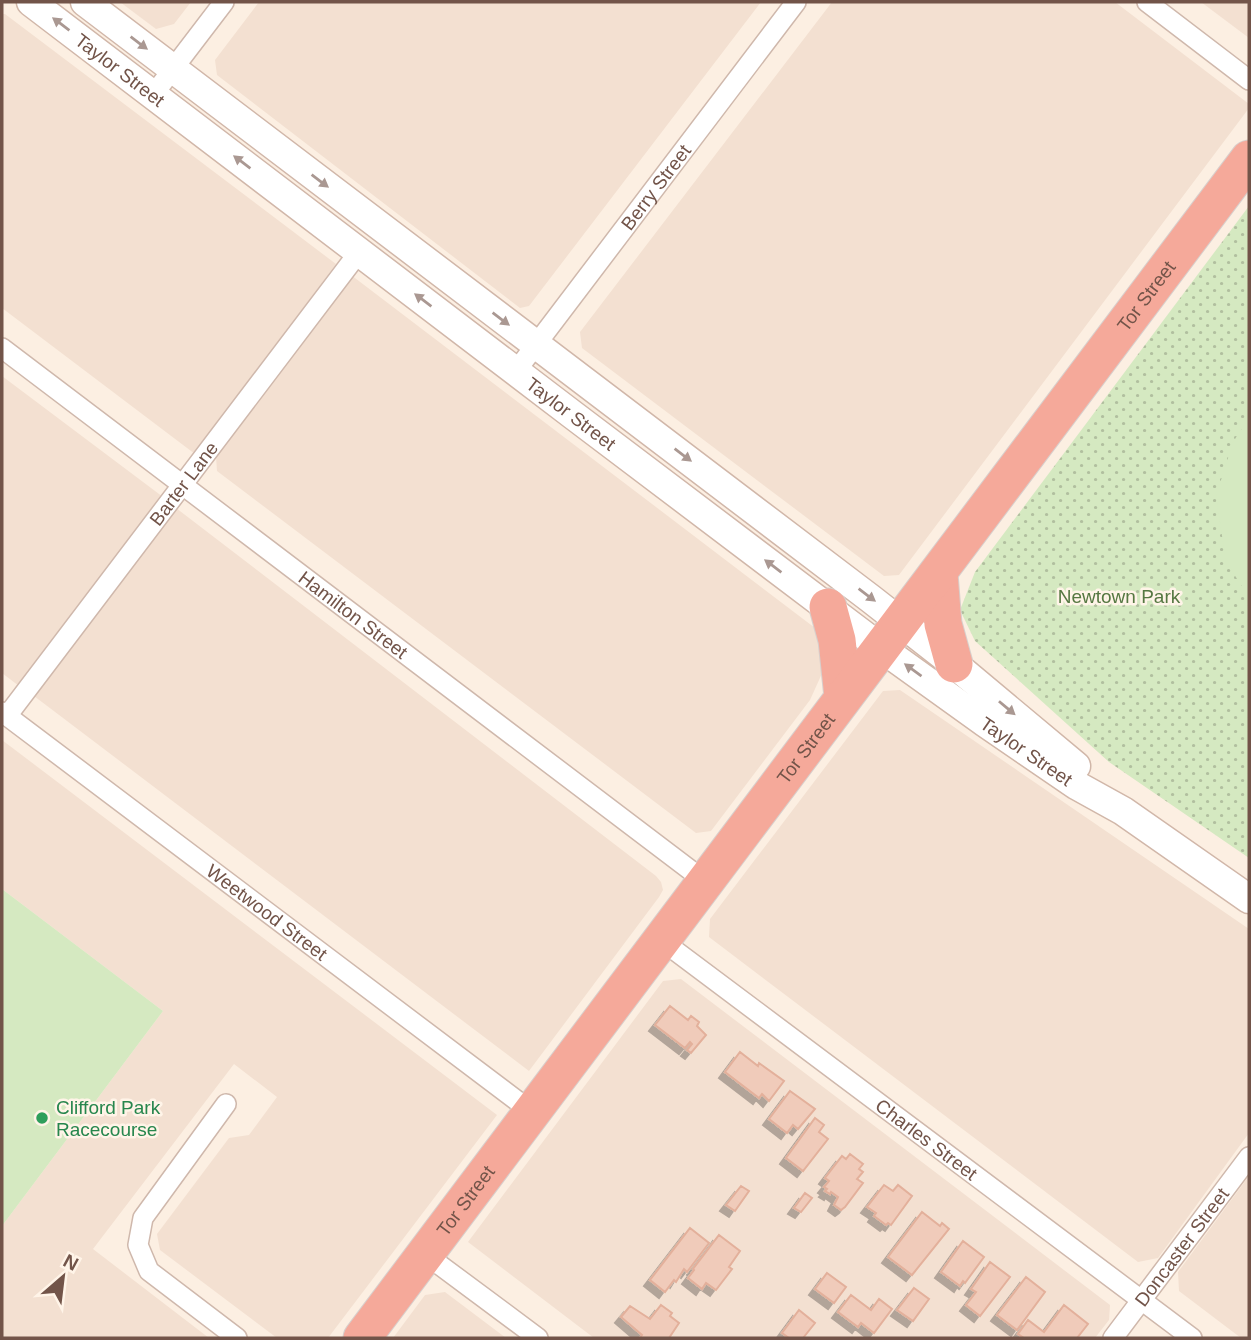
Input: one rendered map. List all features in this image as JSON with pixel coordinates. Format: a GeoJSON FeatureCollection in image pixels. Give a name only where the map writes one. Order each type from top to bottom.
{"type":"FeatureCollection","features":[{"type":"Feature","properties":{"kind":"highway","name":"Tor Street"},"geometry":{"type":"LineString","coordinates":[[362,1338],[1249,159]]}},
{"type":"Feature","properties":{"kind":"highway"},"geometry":{"type":"LineString","coordinates":[[939,574],[943,624],[954,664]]}},
{"type":"Feature","properties":{"kind":"highway"},"geometry":{"type":"LineString","coordinates":[[828,607],[837,640],[843,697]]}},
{"type":"Feature","properties":{"kind":"main road","name":"Taylor Street"},"geometry":{"type":"LineString","coordinates":[[31,2],[828,607],[954,664],[1084,773],[1123,811]]}},
{"type":"Feature","properties":{"kind":"main road","name":"Taylor Street"},"geometry":{"type":"LineString","coordinates":[[85,2],[536,345],[892,635],[984,722],[1076,785],[1123,811],[1249,898]]}},
{"type":"Feature","properties":{"kind":"street"},"geometry":{"type":"LineString","coordinates":[[153,95],[224,2]]}},
{"type":"Feature","properties":{"kind":"street","name":"Berry Street"},"geometry":{"type":"LineString","coordinates":[[516,372],[796,2]]}},
{"type":"Feature","properties":{"kind":"street"},"geometry":{"type":"LineString","coordinates":[[1147,2],[1249,80]]}},
{"type":"Feature","properties":{"kind":"street","name":"Barter Lane"},"geometry":{"type":"LineString","coordinates":[[5,714],[359,252]]}},
{"type":"Feature","properties":{"kind":"street","name":"Hamilton Street"},"geometry":{"type":"LineString","coordinates":[[2,348],[706,882]]}},
{"type":"Feature","properties":{"kind":"street","name":"Weetwood Street"},"geometry":{"type":"LineString","coordinates":[[5,714],[532,1112]]}},
{"type":"Feature","properties":{"kind":"street","name":"Charles Street"},"geometry":{"type":"LineString","coordinates":[[661,940],[1192,1338]]}},
{"type":"Feature","properties":{"kind":"street"},"geometry":{"type":"LineString","coordinates":[[226,1104],[143,1218],[138,1245],[149,1271],[237,1338]]}},
{"type":"Feature","properties":{"kind":"street","name":"Doncaster Street"},"geometry":{"type":"LineString","coordinates":[[1113,1338],[1249,1157]]}},
{"type":"Feature","properties":{"kind":"street"},"geometry":{"type":"LineString","coordinates":[[425,1254],[538,1338]]}},
{"type":"Feature","properties":{"kind":"shaded area"},"geometry":{"type":"Polygon","coordinates":[[[120,2],[191,2],[174,24],[156,29],[120,2]]]}},
{"type":"Feature","properties":{"kind":"shaded area"},"geometry":{"type":"Polygon","coordinates":[[[259,2],[761,2],[529,306],[520,308],[217,75],[215,60],[259,2]]]}},
{"type":"Feature","properties":{"kind":"shaded area"},"geometry":{"type":"Polygon","coordinates":[[[832,2],[1115,2],[1249,104],[1249,108],[899,575],[884,576],[582,348],[580,332],[832,2]]]}},
{"type":"Feature","properties":{"kind":"shaded area"},"geometry":{"type":"Polygon","coordinates":[[[1201,2],[1249,2],[1249,38],[1201,2]]]}},
{"type":"Feature","properties":{"kind":"shaded area"},"geometry":{"type":"Polygon","coordinates":[[[2,14],[336,264],[195,454],[2,308],[2,14]]]}},
{"type":"Feature","properties":{"kind":"shaded area"},"geometry":{"type":"Polygon","coordinates":[[[351,275],[819,631],[824,669],[810,700],[711,831],[696,833],[217,471],[216,456],[351,275]]]}},
{"type":"Feature","properties":{"kind":"shaded area"},"geometry":{"type":"Polygon","coordinates":[[[2,376],[163,497],[19,686],[2,673],[2,376]]]}},
{"type":"Feature","properties":{"kind":"shaded area"},"geometry":{"type":"Polygon","coordinates":[[[176,508],[661,882],[663,890],[659,897],[529,1071],[34,696],[176,508]]]}},
{"type":"Feature","properties":{"kind":"shaded area"},"geometry":{"type":"Polygon","coordinates":[[[900,690],[1249,929],[1249,1133],[1158,1258],[1138,1262],[709,937],[710,919],[883,691],[900,690]]]}},
{"type":"Feature","properties":{"kind":"shaded area"},"geometry":{"type":"Polygon","coordinates":[[[2,740],[497,1115],[328,1338],[277,1338],[160,1250],[157,1234],[229,1138],[249,1135],[277,1097],[234,1064],[93,1249],[209,1338],[2,1338],[2,1226],[163,1011],[2,889],[2,740]]]}},
{"type":"Feature","properties":{"kind":"shaded area"},"geometry":{"type":"Polygon","coordinates":[[[681,979],[1110,1305],[1109,1320],[1095,1338],[594,1338],[468,1242],[663,981],[681,979]]]}},
{"type":"Feature","properties":{"kind":"shaded area"},"geometry":{"type":"Polygon","coordinates":[[[1249,1176],[1249,1338],[1241,1338],[1179,1291],[1178,1272],[1249,1176]]]}},
{"type":"Feature","properties":{"kind":"shaded area"},"geometry":{"type":"Polygon","coordinates":[[[445,1292],[506,1338],[393,1338],[425,1295],[445,1292]]]}},
{"type":"Feature","properties":{"kind":"green space","name":"Newtown Park"},"geometry":{"type":"Polygon","coordinates":[[[1249,206],[1249,858],[1109,762],[975,641],[960,610],[975,572],[1249,206]]]}},
{"type":"Feature","properties":{"kind":"green space"},"geometry":{"type":"Polygon","coordinates":[[[1249,418],[1249,597],[1226,562],[1216,496],[1233,442],[1249,418]]]}},
{"type":"Feature","properties":{"kind":"green space","name":"Clifford Park Racecourse"},"geometry":{"type":"Polygon","coordinates":[[[2,889],[163,1011],[2,1226],[2,889]]]}},
{"type":"Feature","properties":{"kind":"building"},"geometry":{"type":"Polygon","coordinates":[[[670,1006],[688,1020],[691,1016],[699,1022],[697,1026],[706,1035],[691,1053],[687,1050],[692,1044],[690,1042],[685,1048],[655,1025],[670,1006]]]}},
{"type":"Feature","properties":{"kind":"building"},"geometry":{"type":"Polygon","coordinates":[[[740,1052],[784,1081],[769,1101],[762,1094],[759,1098],[725,1072],[740,1052]]]}},
{"type":"Feature","properties":{"kind":"building"},"geometry":{"type":"Polygon","coordinates":[[[790,1091],[815,1109],[798,1129],[793,1125],[787,1133],[769,1119],[790,1091]]]}},
{"type":"Feature","properties":{"kind":"building"},"geometry":{"type":"Polygon","coordinates":[[[815,1118],[824,1125],[819,1132],[828,1139],[803,1171],[786,1158],[815,1118]]]}},
{"type":"Feature","properties":{"kind":"building"},"geometry":{"type":"Polygon","coordinates":[[[850,1154],[863,1164],[859,1169],[863,1172],[857,1179],[863,1183],[841,1210],[834,1205],[838,1197],[825,1191],[827,1189],[824,1187],[829,1181],[825,1178],[842,1156],[846,1159],[850,1154]]]}},
{"type":"Feature","properties":{"kind":"building"},"geometry":{"type":"Polygon","coordinates":[[[884,1185],[893,1191],[898,1185],[912,1196],[891,1225],[886,1225],[874,1216],[876,1213],[867,1207],[884,1185]]]}},
{"type":"Feature","properties":{"kind":"building"},"geometry":{"type":"Polygon","coordinates":[[[741,1186],[749,1191],[735,1211],[726,1205],[741,1186]]]}},
{"type":"Feature","properties":{"kind":"building"},"geometry":{"type":"Polygon","coordinates":[[[805,1193],[812,1198],[801,1212],[794,1208],[805,1193]]]}},
{"type":"Feature","properties":{"kind":"building"},"geometry":{"type":"Polygon","coordinates":[[[922,1212],[940,1226],[942,1223],[949,1229],[912,1275],[888,1257],[922,1212]]]}},
{"type":"Feature","properties":{"kind":"building"},"geometry":{"type":"Polygon","coordinates":[[[690,1228],[709,1243],[687,1272],[684,1269],[676,1282],[674,1280],[665,1292],[650,1280],[690,1228]]]}},
{"type":"Feature","properties":{"kind":"building"},"geometry":{"type":"Polygon","coordinates":[[[719,1235],[740,1251],[729,1267],[732,1269],[716,1290],[706,1283],[702,1289],[688,1278],[719,1235]]]}},
{"type":"Feature","properties":{"kind":"building"},"geometry":{"type":"Polygon","coordinates":[[[963,1241],[984,1257],[960,1286],[941,1272],[963,1241]]]}},
{"type":"Feature","properties":{"kind":"building"},"geometry":{"type":"Polygon","coordinates":[[[990,1262],[1010,1277],[980,1316],[966,1305],[976,1292],[971,1289],[990,1262]]]}},
{"type":"Feature","properties":{"kind":"building"},"geometry":{"type":"Polygon","coordinates":[[[827,1273],[846,1287],[834,1303],[815,1289],[827,1273]]]}},
{"type":"Feature","properties":{"kind":"building"},"geometry":{"type":"Polygon","coordinates":[[[1026,1277],[1045,1292],[1017,1330],[997,1315],[1026,1277]]]}},
{"type":"Feature","properties":{"kind":"building"},"geometry":{"type":"Polygon","coordinates":[[[914,1288],[929,1299],[913,1321],[897,1310],[914,1288]]]}},
{"type":"Feature","properties":{"kind":"building"},"geometry":{"type":"Polygon","coordinates":[[[851,1295],[871,1310],[879,1299],[892,1309],[874,1333],[861,1323],[858,1327],[838,1312],[851,1295]]]}},
{"type":"Feature","properties":{"kind":"building"},"geometry":{"type":"Polygon","coordinates":[[[661,1305],[672,1313],[670,1316],[679,1323],[669,1338],[640,1338],[642,1335],[621,1317],[630,1306],[650,1319],[661,1305]]]}},
{"type":"Feature","properties":{"kind":"building"},"geometry":{"type":"Polygon","coordinates":[[[1064,1305],[1088,1324],[1077,1338],[1024,1338],[1018,1334],[1028,1320],[1044,1332],[1064,1305]]]}},
{"type":"Feature","properties":{"kind":"building"},"geometry":{"type":"Polygon","coordinates":[[[799,1310],[815,1323],[803,1338],[789,1338],[782,1333],[799,1310]]]}},
{"type":"Feature","properties":{"kind":"place","name":"Clifford Park Racecourse"},"geometry":{"type":"Point","coordinates":[42,1118]}}]}
